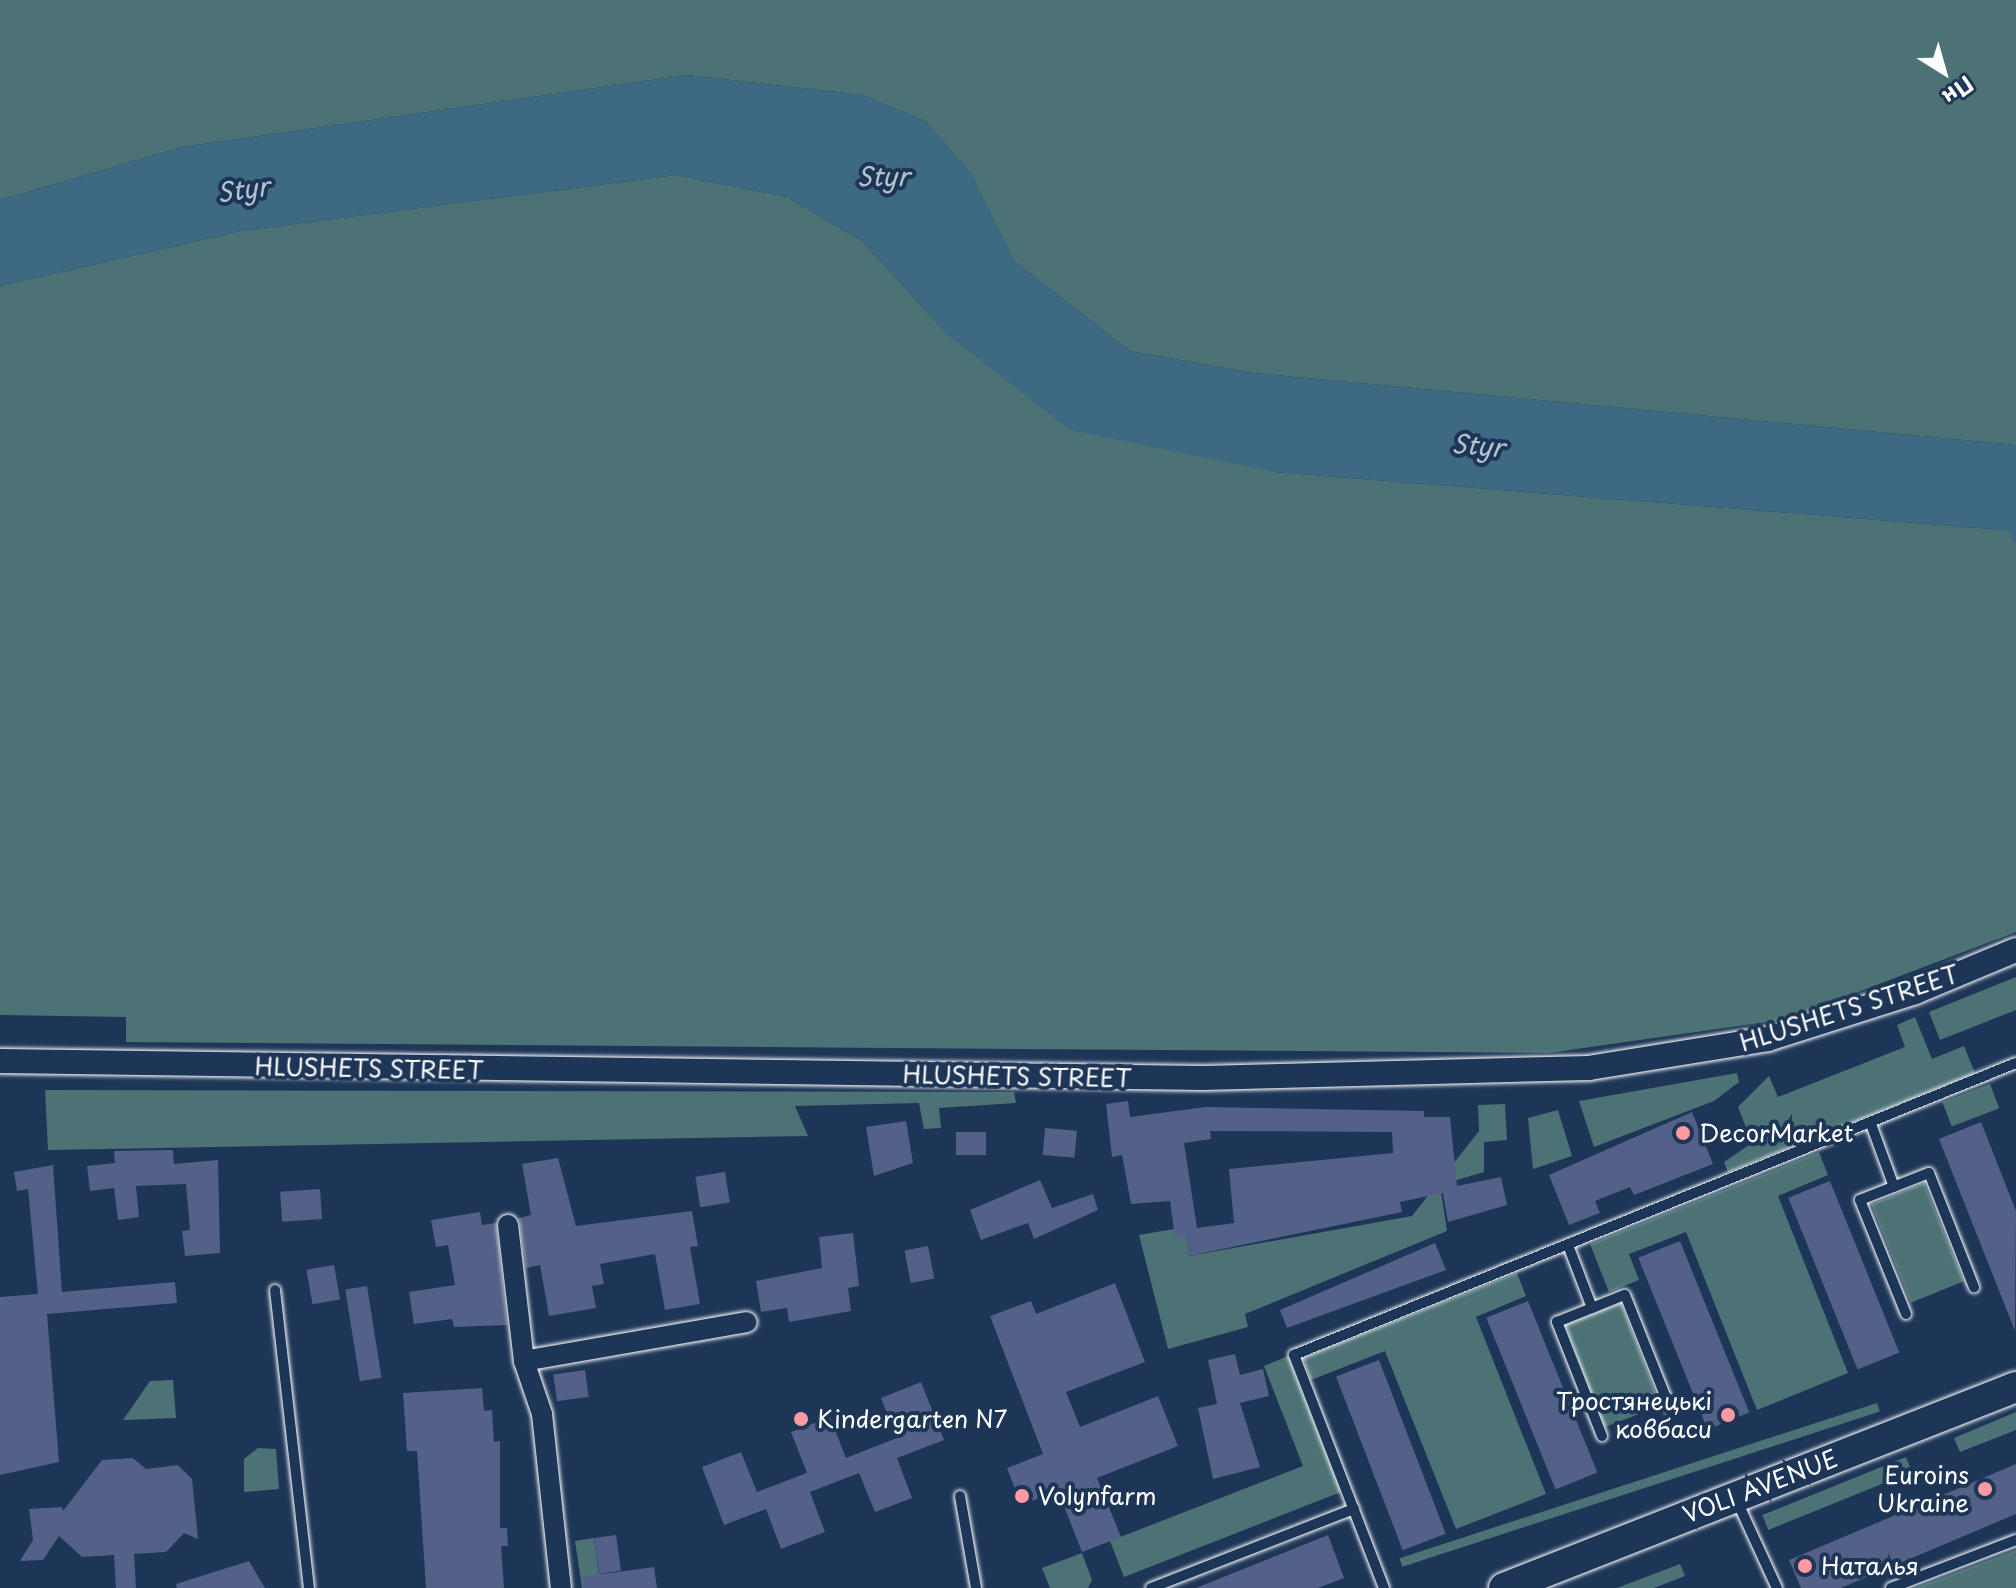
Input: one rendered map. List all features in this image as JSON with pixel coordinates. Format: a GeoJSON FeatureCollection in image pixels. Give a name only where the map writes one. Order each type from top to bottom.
{"type":"FeatureCollection","features":[{"type":"Feature","properties":{"kind":"main road","name":"VOLI AVENUE"},"geometry":{"type":"LineString","coordinates":[[1504,1588],[2016,1387]]}},
{"type":"Feature","properties":{"kind":"street","name":"HLUSHETS STREET"},"geometry":{"type":"LineString","coordinates":[[0,1061],[1203,1078],[1589,1068],[1768,1039],[1915,992],[2016,950]]}},
{"type":"Feature","properties":{"kind":"street"},"geometry":{"type":"LineString","coordinates":[[508,1225],[524,1361],[542,1414],[561,1588]]}},
{"type":"Feature","properties":{"kind":"street"},"geometry":{"type":"LineString","coordinates":[[524,1361],[747,1322]]}},
{"type":"Feature","properties":{"kind":"lane"},"geometry":{"type":"LineString","coordinates":[[1384,1588],[1294,1355],[2016,1063]]}},
{"type":"Feature","properties":{"kind":"lane"},"geometry":{"type":"LineString","coordinates":[[1871,1124],[1894,1187]]}},
{"type":"Feature","properties":{"kind":"lane"},"geometry":{"type":"LineString","coordinates":[[1906,1314],[1860,1200],[1929,1173],[1974,1287]]}},
{"type":"Feature","properties":{"kind":"lane"},"geometry":{"type":"LineString","coordinates":[[1568,1245],[1592,1308]]}},
{"type":"Feature","properties":{"kind":"lane"},"geometry":{"type":"LineString","coordinates":[[275,1290],[309,1588]]}},
{"type":"Feature","properties":{"kind":"lane"},"geometry":{"type":"LineString","coordinates":[[1602,1436],[1557,1322],[1625,1295],[1670,1408]]}},
{"type":"Feature","properties":{"kind":"lane"},"geometry":{"type":"LineString","coordinates":[[960,1496],[976,1588]]}},
{"type":"Feature","properties":{"kind":"lane"},"geometry":{"type":"LineString","coordinates":[[1735,1496],[1777,1588]]}},
{"type":"Feature","properties":{"kind":"lane"},"geometry":{"type":"LineString","coordinates":[[1151,1588],[1354,1509]]}},
{"type":"Feature","properties":{"kind":"lane"},"geometry":{"type":"LineString","coordinates":[[1891,1588],[2016,1540]]}},
{"type":"Feature","properties":{"kind":"green space"},"geometry":{"type":"Polygon","coordinates":[[[0,0],[2016,0],[2016,445],[1253,373],[1130,351],[1014,261],[971,174],[925,121],[862,95],[687,75],[182,147],[0,200],[0,0]]]}},
{"type":"Feature","properties":{"kind":"green space"},"geometry":{"type":"Polygon","coordinates":[[[676,175],[787,197],[862,241],[949,336],[1274,472],[2016,531],[2016,932],[1787,1019],[1549,1053],[126,1042],[126,1017],[0,1015],[0,286],[241,231],[676,175]]]}},
{"type":"Feature","properties":{"kind":"green space"},"geometry":{"type":"Polygon","coordinates":[[[2016,977],[2016,1010],[1940,1040],[1929,1012],[2016,977]]]}},
{"type":"Feature","properties":{"kind":"green space"},"geometry":{"type":"Polygon","coordinates":[[[1915,1017],[1932,1059],[1964,1046],[1975,1073],[1728,1172],[1724,1162],[1752,1143],[1738,1107],[1769,1076],[1778,1097],[1905,1047],[1897,1025],[1915,1017]]]}},
{"type":"Feature","properties":{"kind":"green space"},"geometry":{"type":"Polygon","coordinates":[[[1737,1073],[1739,1082],[1714,1101],[1594,1147],[1579,1101],[1737,1073]]]}},
{"type":"Feature","properties":{"kind":"green space"},"geometry":{"type":"Polygon","coordinates":[[[1990,1084],[1999,1108],[1952,1127],[1942,1102],[1990,1084]]]}},
{"type":"Feature","properties":{"kind":"green space"},"geometry":{"type":"Polygon","coordinates":[[[45,1090],[1014,1092],[1016,1103],[939,1108],[941,1128],[924,1129],[919,1103],[795,1106],[808,1136],[48,1150],[45,1090]]]}},
{"type":"Feature","properties":{"kind":"green space"},"geometry":{"type":"Polygon","coordinates":[[[1505,1104],[1507,1140],[1484,1142],[1484,1172],[1440,1185],[1447,1231],[1245,1314],[1248,1327],[1168,1349],[1139,1235],[1174,1229],[1186,1236],[1189,1256],[1412,1216],[1479,1131],[1478,1105],[1505,1104]]]}},
{"type":"Feature","properties":{"kind":"green space"},"geometry":{"type":"Polygon","coordinates":[[[1558,1110],[1572,1156],[1533,1169],[1528,1118],[1558,1110]]]}},
{"type":"Feature","properties":{"kind":"green space"},"geometry":{"type":"Polygon","coordinates":[[[1819,1152],[1828,1175],[1778,1196],[1848,1373],[1757,1410],[1686,1232],[1629,1254],[1639,1280],[1609,1292],[1590,1244],[1819,1152]]]}},
{"type":"Feature","properties":{"kind":"green space"},"geometry":{"type":"Polygon","coordinates":[[[1924,1183],[1964,1281],[1911,1303],[1871,1204],[1924,1183]]]}},
{"type":"Feature","properties":{"kind":"green space"},"geometry":{"type":"Polygon","coordinates":[[[1517,1273],[1526,1296],[1476,1317],[1546,1494],[1456,1529],[1385,1351],[1311,1380],[1303,1358],[1517,1273]]]}},
{"type":"Feature","properties":{"kind":"green space"},"geometry":{"type":"Polygon","coordinates":[[[1621,1303],[1660,1406],[1604,1427],[1565,1325],[1621,1303]]]}},
{"type":"Feature","properties":{"kind":"green space"},"geometry":{"type":"Polygon","coordinates":[[[1288,1356],[1341,1492],[1124,1577],[1110,1541],[1303,1466],[1264,1366],[1288,1356]]]}},
{"type":"Feature","properties":{"kind":"green space"},"geometry":{"type":"Polygon","coordinates":[[[173,1380],[176,1418],[123,1420],[150,1381],[173,1380]]]}},
{"type":"Feature","properties":{"kind":"green space"},"geometry":{"type":"Polygon","coordinates":[[[1877,1403],[1880,1412],[1402,1567],[1400,1558],[1877,1403]]]}},
{"type":"Feature","properties":{"kind":"green space"},"geometry":{"type":"Polygon","coordinates":[[[2016,1412],[2016,1430],[1960,1452],[1954,1438],[2016,1412]]]}},
{"type":"Feature","properties":{"kind":"green space"},"geometry":{"type":"Polygon","coordinates":[[[258,1448],[276,1449],[279,1489],[244,1492],[244,1459],[258,1448]]]}},
{"type":"Feature","properties":{"kind":"green space"},"geometry":{"type":"Polygon","coordinates":[[[1906,1457],[1912,1472],[1768,1530],[1762,1515],[1906,1457]]]}},
{"type":"Feature","properties":{"kind":"green space"},"geometry":{"type":"Polygon","coordinates":[[[594,1538],[599,1574],[612,1573],[614,1588],[582,1588],[575,1541],[594,1538]]]}},
{"type":"Feature","properties":{"kind":"green space"},"geometry":{"type":"Polygon","coordinates":[[[2016,1550],[2016,1588],[1915,1588],[2016,1550]]]}},
{"type":"Feature","properties":{"kind":"green space"},"geometry":{"type":"Polygon","coordinates":[[[1082,1553],[1092,1580],[1088,1588],[1050,1588],[1042,1568],[1082,1553]]]}},
{"type":"Feature","properties":{"kind":"green space"},"geometry":{"type":"Polygon","coordinates":[[[1680,1564],[1685,1576],[1654,1588],[1617,1588],[1680,1564]]]}},
{"type":"Feature","properties":{"kind":"water","name":"Styr"},"geometry":{"type":"Polygon","coordinates":[[[687,75],[863,95],[925,121],[971,174],[1014,261],[1130,351],[1253,373],[2016,445],[2016,531],[1274,472],[1070,430],[949,336],[862,241],[787,197],[676,175],[241,231],[0,286],[0,200],[182,147],[687,75]]]}},
{"type":"Feature","properties":{"kind":"building"},"geometry":{"type":"Polygon","coordinates":[[[1128,1101],[1130,1117],[1206,1107],[1424,1111],[1424,1117],[1450,1117],[1457,1186],[1501,1177],[1507,1205],[1448,1222],[1443,1193],[1400,1202],[1402,1212],[1189,1256],[1186,1236],[1175,1237],[1170,1201],[1131,1204],[1122,1155],[1112,1157],[1106,1104],[1128,1101]],[[1210,1131],[1211,1139],[1184,1143],[1197,1228],[1234,1223],[1229,1169],[1393,1153],[1392,1132],[1210,1131]]]}},
{"type":"Feature","properties":{"kind":"building"},"geometry":{"type":"Polygon","coordinates":[[[1692,1112],[1713,1164],[1634,1195],[1630,1187],[1595,1201],[1600,1213],[1569,1225],[1549,1175],[1692,1112]]]}},
{"type":"Feature","properties":{"kind":"building"},"geometry":{"type":"Polygon","coordinates":[[[906,1121],[913,1163],[874,1176],[866,1127],[906,1121]]]}},
{"type":"Feature","properties":{"kind":"building"},"geometry":{"type":"Polygon","coordinates":[[[1981,1122],[2016,1211],[2015,1331],[1939,1139],[1981,1122]]]}},
{"type":"Feature","properties":{"kind":"building"},"geometry":{"type":"Polygon","coordinates":[[[1045,1128],[1077,1131],[1075,1158],[1043,1155],[1045,1128]]]}},
{"type":"Feature","properties":{"kind":"building"},"geometry":{"type":"Polygon","coordinates":[[[956,1132],[986,1132],[986,1155],[956,1155],[956,1132]]]}},
{"type":"Feature","properties":{"kind":"building"},"geometry":{"type":"Polygon","coordinates":[[[173,1150],[174,1164],[218,1160],[220,1253],[185,1256],[182,1231],[190,1230],[186,1184],[136,1186],[139,1217],[118,1220],[114,1188],[90,1191],[87,1166],[115,1163],[114,1151],[173,1150]]]}},
{"type":"Feature","properties":{"kind":"building"},"geometry":{"type":"Polygon","coordinates":[[[558,1158],[576,1226],[692,1211],[698,1246],[690,1247],[700,1304],[665,1310],[655,1254],[600,1264],[604,1284],[592,1286],[596,1308],[549,1316],[540,1265],[526,1268],[519,1218],[531,1215],[522,1164],[558,1158]]]}},
{"type":"Feature","properties":{"kind":"building"},"geometry":{"type":"Polygon","coordinates":[[[53,1165],[62,1292],[175,1282],[177,1303],[47,1314],[59,1462],[0,1475],[0,1297],[38,1294],[28,1189],[17,1191],[14,1172],[53,1165]]]}},
{"type":"Feature","properties":{"kind":"building"},"geometry":{"type":"Polygon","coordinates":[[[725,1172],[730,1203],[700,1207],[695,1177],[725,1172]]]}},
{"type":"Feature","properties":{"kind":"building"},"geometry":{"type":"Polygon","coordinates":[[[1040,1180],[1052,1208],[1093,1194],[1098,1210],[1034,1239],[1028,1223],[981,1240],[970,1210],[1040,1180]]]}},
{"type":"Feature","properties":{"kind":"building"},"geometry":{"type":"Polygon","coordinates":[[[1830,1181],[1899,1353],[1858,1369],[1788,1198],[1830,1181]]]}},
{"type":"Feature","properties":{"kind":"building"},"geometry":{"type":"Polygon","coordinates":[[[320,1189],[322,1219],[282,1222],[280,1192],[320,1189]]]}},
{"type":"Feature","properties":{"kind":"building"},"geometry":{"type":"Polygon","coordinates":[[[480,1212],[482,1225],[496,1223],[507,1325],[454,1327],[452,1319],[414,1324],[409,1292],[455,1285],[448,1245],[436,1247],[431,1220],[480,1212]]]}},
{"type":"Feature","properties":{"kind":"building"},"geometry":{"type":"Polygon","coordinates":[[[853,1233],[859,1286],[848,1288],[851,1311],[789,1322],[787,1308],[761,1312],[756,1281],[822,1268],[819,1237],[853,1233]]]}},
{"type":"Feature","properties":{"kind":"building"},"geometry":{"type":"Polygon","coordinates":[[[1680,1241],[1749,1413],[1708,1429],[1638,1258],[1680,1241]]]}},
{"type":"Feature","properties":{"kind":"building"},"geometry":{"type":"Polygon","coordinates":[[[1435,1243],[1446,1270],[1287,1328],[1280,1310],[1435,1243]]]}},
{"type":"Feature","properties":{"kind":"building"},"geometry":{"type":"Polygon","coordinates":[[[928,1246],[934,1278],[911,1283],[904,1251],[928,1246]]]}},
{"type":"Feature","properties":{"kind":"building"},"geometry":{"type":"Polygon","coordinates":[[[334,1265],[340,1299],[313,1304],[306,1270],[334,1265]]]}},
{"type":"Feature","properties":{"kind":"building"},"geometry":{"type":"Polygon","coordinates":[[[1115,1283],[1145,1362],[1066,1392],[1080,1427],[1158,1396],[1178,1446],[1097,1478],[1121,1537],[1082,1552],[1058,1491],[1021,1505],[1007,1468],[1043,1454],[990,1316],[1031,1301],[1036,1314],[1115,1283]]]}},
{"type":"Feature","properties":{"kind":"building"},"geometry":{"type":"Polygon","coordinates":[[[367,1286],[382,1378],[360,1381],[345,1289],[367,1286]]]}},
{"type":"Feature","properties":{"kind":"building"},"geometry":{"type":"Polygon","coordinates":[[[1528,1301],[1597,1473],[1556,1489],[1486,1318],[1528,1301]]]}},
{"type":"Feature","properties":{"kind":"building"},"geometry":{"type":"Polygon","coordinates":[[[1235,1354],[1240,1375],[1263,1369],[1269,1396],[1240,1403],[1260,1467],[1213,1479],[1198,1408],[1217,1404],[1208,1360],[1235,1354]]]}},
{"type":"Feature","properties":{"kind":"building"},"geometry":{"type":"Polygon","coordinates":[[[1379,1360],[1446,1534],[1403,1550],[1336,1376],[1379,1360]]]}},
{"type":"Feature","properties":{"kind":"building"},"geometry":{"type":"Polygon","coordinates":[[[585,1370],[589,1397],[557,1401],[553,1374],[585,1370]]]}},
{"type":"Feature","properties":{"kind":"building"},"geometry":{"type":"Polygon","coordinates":[[[921,1382],[944,1440],[897,1458],[912,1498],[875,1512],[859,1473],[810,1492],[825,1532],[781,1549],[766,1509],[724,1525],[702,1467],[741,1452],[757,1492],[807,1473],[791,1432],[830,1417],[846,1458],[897,1438],[881,1398],[921,1382]]]}},
{"type":"Feature","properties":{"kind":"building"},"geometry":{"type":"Polygon","coordinates":[[[482,1388],[484,1411],[492,1410],[494,1442],[500,1441],[500,1528],[507,1528],[508,1546],[501,1546],[504,1588],[426,1588],[417,1451],[407,1451],[403,1393],[482,1388]]]}},
{"type":"Feature","properties":{"kind":"building"},"geometry":{"type":"Polygon","coordinates":[[[133,1458],[146,1469],[178,1465],[192,1479],[198,1539],[184,1533],[166,1552],[134,1554],[136,1588],[116,1588],[114,1555],[82,1557],[59,1536],[43,1560],[20,1561],[33,1540],[29,1509],[62,1507],[63,1511],[102,1460],[133,1458]]]}},
{"type":"Feature","properties":{"kind":"building"},"geometry":{"type":"Polygon","coordinates":[[[2016,1464],[2016,1514],[1841,1588],[1801,1588],[1789,1560],[2016,1464]]]}},
{"type":"Feature","properties":{"kind":"building"},"geometry":{"type":"Polygon","coordinates":[[[616,1535],[621,1571],[599,1574],[594,1538],[616,1535]]]}},
{"type":"Feature","properties":{"kind":"building"},"geometry":{"type":"Polygon","coordinates":[[[1328,1535],[1344,1578],[1318,1588],[1196,1588],[1328,1535]]]}},
{"type":"Feature","properties":{"kind":"building"},"geometry":{"type":"Polygon","coordinates":[[[249,1561],[265,1588],[177,1588],[176,1584],[249,1561]]]}},
{"type":"Feature","properties":{"kind":"building"},"geometry":{"type":"Polygon","coordinates":[[[654,1567],[657,1588],[583,1588],[582,1577],[654,1567]]]}},
{"type":"Feature","properties":{"kind":"waterway"},"geometry":{"type":"LineString","coordinates":[[2010,522],[2016,539]]}},
{"type":"Feature","properties":{"kind":"place","name":"DecorMarket"},"geometry":{"type":"Point","coordinates":[1683,1133]}},
{"type":"Feature","properties":{"kind":"place","name":"Тростянецькі ковбаси"},"geometry":{"type":"Point","coordinates":[1728,1415]}},
{"type":"Feature","properties":{"kind":"place","name":"Kindergarten N7"},"geometry":{"type":"Point","coordinates":[801,1419]}},
{"type":"Feature","properties":{"kind":"place","name":"Euroins Ukraine"},"geometry":{"type":"Point","coordinates":[1985,1489]}},
{"type":"Feature","properties":{"kind":"place","name":"Volynfarm"},"geometry":{"type":"Point","coordinates":[1022,1496]}},
{"type":"Feature","properties":{"kind":"place","name":"Наталья"},"geometry":{"type":"Point","coordinates":[1805,1566]}}]}
